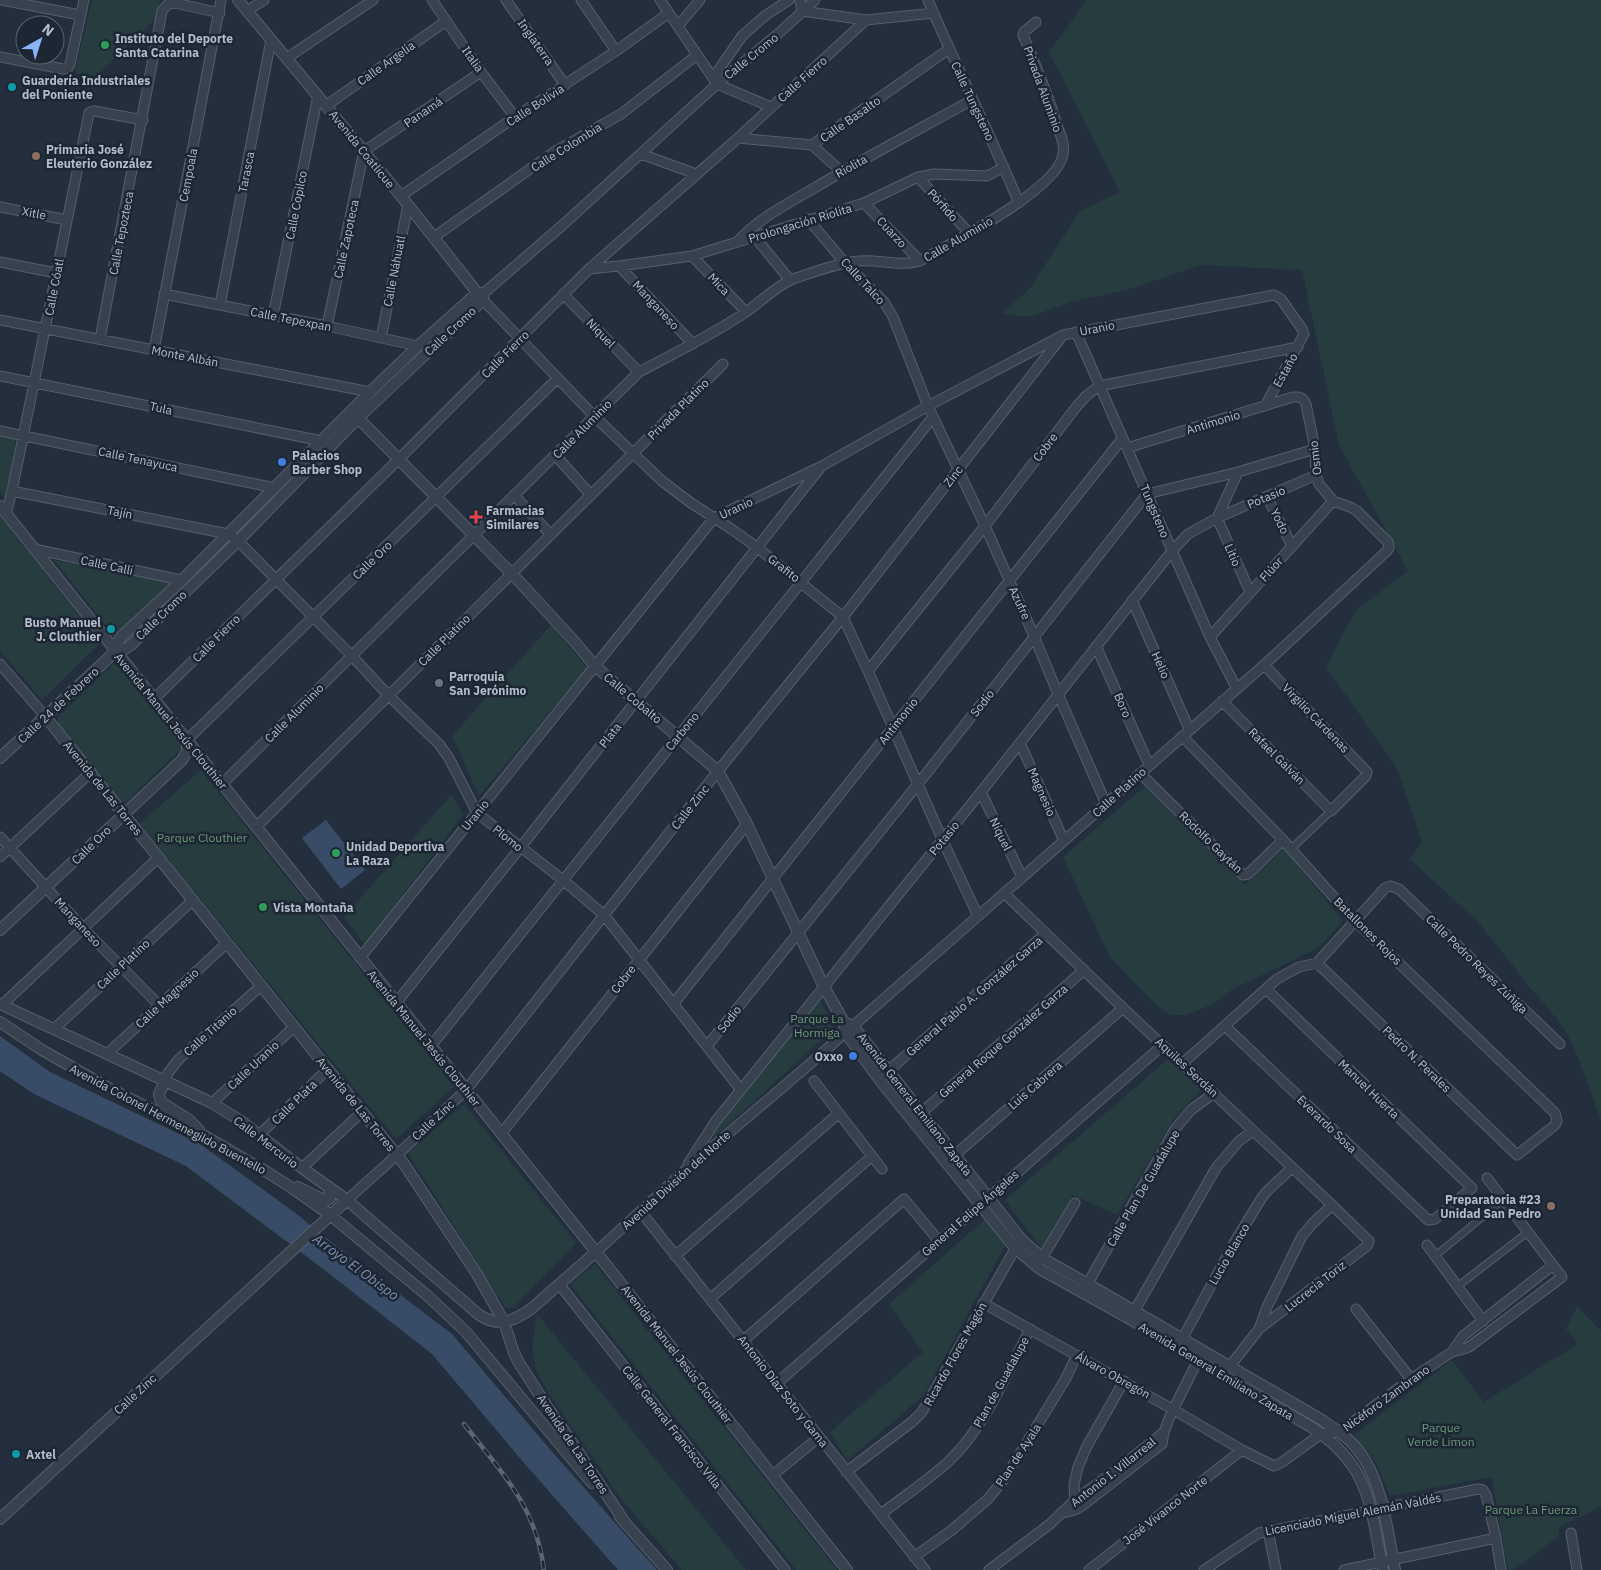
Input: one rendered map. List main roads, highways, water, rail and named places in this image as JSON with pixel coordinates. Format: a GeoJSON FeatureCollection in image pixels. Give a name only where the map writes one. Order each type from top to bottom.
{"type":"FeatureCollection","features":[{"type":"Feature","properties":{"kind":"water"},"geometry":{"type":"Polygon","coordinates":[[[326,820],[365,870],[341,889],[302,838],[326,820]]]}},
{"type":"Feature","properties":{"kind":"water","name":"Arroyo El Obispo"},"geometry":{"type":"Polygon","coordinates":[[[0,1036],[50,1072],[200,1144],[294,1212],[452,1334],[547,1446],[657,1570],[618,1570],[432,1354],[322,1268],[186,1166],[34,1094],[0,1071],[0,1036]]]}},
{"type":"Feature","properties":{"kind":"railway"},"geometry":{"type":"LineString","coordinates":[[464,1424],[504,1475],[525,1509],[540,1547],[544,1570]]}},
{"type":"Feature","properties":{"kind":"place","name":"Instituto del Deporte Santa Catarina"},"geometry":{"type":"Point","coordinates":[105,45]}},
{"type":"Feature","properties":{"kind":"place","name":"Guardería Industriales del Poniente"},"geometry":{"type":"Point","coordinates":[12,87]}},
{"type":"Feature","properties":{"kind":"place","name":"Primaria José Eleuterio González"},"geometry":{"type":"Point","coordinates":[36,156]}},
{"type":"Feature","properties":{"kind":"place","name":"Palacios Barber Shop"},"geometry":{"type":"Point","coordinates":[282,462]}},
{"type":"Feature","properties":{"kind":"place","name":"Farmacias Similares"},"geometry":{"type":"Point","coordinates":[476,517]}},
{"type":"Feature","properties":{"kind":"place","name":"Busto Manuel J. Clouthier"},"geometry":{"type":"Point","coordinates":[111,629]}},
{"type":"Feature","properties":{"kind":"place","name":"Parroquia San Jerónimo"},"geometry":{"type":"Point","coordinates":[439,683]}},
{"type":"Feature","properties":{"kind":"place","name":"Unidad Deportiva La Raza"},"geometry":{"type":"Point","coordinates":[336,853]}},
{"type":"Feature","properties":{"kind":"place","name":"Vista Montaña"},"geometry":{"type":"Point","coordinates":[263,907]}},
{"type":"Feature","properties":{"kind":"place","name":"Oxxo"},"geometry":{"type":"Point","coordinates":[853,1056]}},
{"type":"Feature","properties":{"kind":"place","name":"Preparatoria #23 Unidad San Pedro"},"geometry":{"type":"Point","coordinates":[1551,1206]}},
{"type":"Feature","properties":{"kind":"place","name":"Axtel"},"geometry":{"type":"Point","coordinates":[16,1454]}},
{"type":"Feature","properties":{"kind":"park label","name":"Parque Clouthier"},"geometry":{"type":"Point","coordinates":[202,837]}},
{"type":"Feature","properties":{"kind":"park label","name":"Parque La Hormiga"},"geometry":{"type":"Point","coordinates":[817,1025]}},
{"type":"Feature","properties":{"kind":"park label","name":"Parque Verde Limon"},"geometry":{"type":"Point","coordinates":[1441,1434]}},
{"type":"Feature","properties":{"kind":"park label","name":"Parque La Fuerza"},"geometry":{"type":"Point","coordinates":[1531,1509]}}]}
